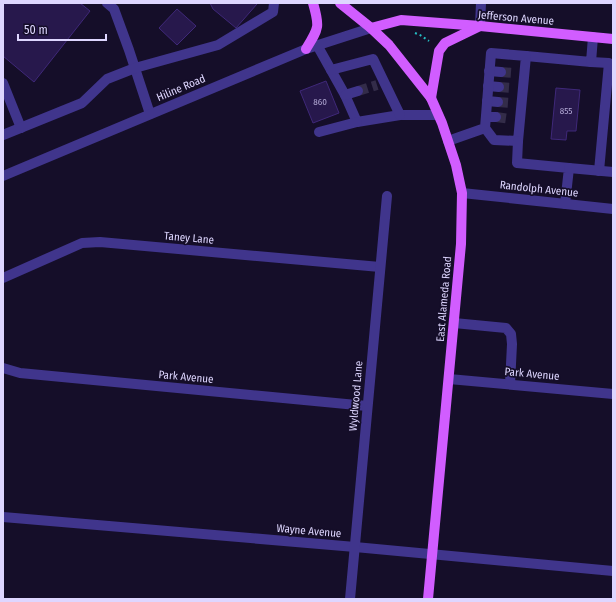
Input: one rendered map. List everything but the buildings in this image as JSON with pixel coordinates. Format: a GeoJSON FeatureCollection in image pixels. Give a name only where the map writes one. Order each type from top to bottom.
{"type":"FeatureCollection","features":[{"type":"Feature","properties":{"kind":"main road"},"geometry":{"type":"LineString","coordinates":[[306,49],[315,35],[318,21],[313,3]]}},
{"type":"Feature","properties":{"kind":"main road","name":"East Alameda Road"},"geometry":{"type":"LineString","coordinates":[[340,3],[389,45],[431,98],[456,165],[462,193],[461,244],[428,599]]}},
{"type":"Feature","properties":{"kind":"main road","name":"Jefferson Avenue"},"geometry":{"type":"LineString","coordinates":[[370,28],[401,20],[613,39]]}},
{"type":"Feature","properties":{"kind":"main road"},"geometry":{"type":"LineString","coordinates":[[431,98],[439,51],[445,43],[480,26]]}},
{"type":"Feature","properties":{"kind":"street"},"geometry":{"type":"LineString","coordinates":[[107,3],[114,9],[150,114]]}},
{"type":"Feature","properties":{"kind":"street"},"geometry":{"type":"LineString","coordinates":[[3,135],[82,103],[107,78],[135,68],[218,44],[273,12],[274,3]]}},
{"type":"Feature","properties":{"kind":"street"},"geometry":{"type":"LineString","coordinates":[[480,26],[481,3]]}},
{"type":"Feature","properties":{"kind":"street","name":"Hiline Road"},"geometry":{"type":"LineString","coordinates":[[3,176],[306,49],[370,28]]}},
{"type":"Feature","properties":{"kind":"street"},"geometry":{"type":"LineString","coordinates":[[591,62],[593,37]]}},
{"type":"Feature","properties":{"kind":"street"},"geometry":{"type":"LineString","coordinates":[[317,45],[345,95],[356,122]]}},
{"type":"Feature","properties":{"kind":"street"},"geometry":{"type":"LineString","coordinates":[[518,141],[494,140],[485,128],[491,53],[609,63],[600,171]]}},
{"type":"Feature","properties":{"kind":"street"},"geometry":{"type":"LineString","coordinates":[[526,56],[520,73],[515,119],[518,141],[517,163],[613,172]]}},
{"type":"Feature","properties":{"kind":"street"},"geometry":{"type":"LineString","coordinates":[[331,70],[373,59],[381,84],[400,114]]}},
{"type":"Feature","properties":{"kind":"street"},"geometry":{"type":"LineString","coordinates":[[489,71],[500,72]]}},
{"type":"Feature","properties":{"kind":"street"},"geometry":{"type":"LineString","coordinates":[[3,83],[22,128]]}},
{"type":"Feature","properties":{"kind":"street"},"geometry":{"type":"LineString","coordinates":[[488,86],[499,87]]}},
{"type":"Feature","properties":{"kind":"street"},"geometry":{"type":"LineString","coordinates":[[345,95],[358,90]]}},
{"type":"Feature","properties":{"kind":"street"},"geometry":{"type":"LineString","coordinates":[[487,101],[498,102]]}},
{"type":"Feature","properties":{"kind":"street"},"geometry":{"type":"LineString","coordinates":[[319,132],[356,122],[400,114],[438,114]]}},
{"type":"Feature","properties":{"kind":"street"},"geometry":{"type":"LineString","coordinates":[[486,117],[496,118]]}},
{"type":"Feature","properties":{"kind":"street"},"geometry":{"type":"LineString","coordinates":[[448,141],[485,128]]}},
{"type":"Feature","properties":{"kind":"street"},"geometry":{"type":"LineString","coordinates":[[565,204],[569,168]]}},
{"type":"Feature","properties":{"kind":"street","name":"Randolph Avenue"},"geometry":{"type":"LineString","coordinates":[[462,193],[613,209]]}},
{"type":"Feature","properties":{"kind":"street","name":"Wyldwood Lane"},"geometry":{"type":"LineString","coordinates":[[350,599],[356,547],[367,406],[387,196]]}},
{"type":"Feature","properties":{"kind":"street","name":"Taney Lane"},"geometry":{"type":"LineString","coordinates":[[3,278],[82,244],[100,242],[380,267]]}},
{"type":"Feature","properties":{"kind":"street"},"geometry":{"type":"LineString","coordinates":[[454,323],[506,328],[512,334],[510,384]]}},
{"type":"Feature","properties":{"kind":"street","name":"Park Avenue"},"geometry":{"type":"LineString","coordinates":[[3,368],[20,373],[367,406]]}},
{"type":"Feature","properties":{"kind":"street","name":"Park Avenue"},"geometry":{"type":"LineString","coordinates":[[449,379],[613,394]]}},
{"type":"Feature","properties":{"kind":"street","name":"Wayne Avenue"},"geometry":{"type":"LineString","coordinates":[[3,516],[613,571]]}},
{"type":"Feature","properties":{"kind":"path"},"geometry":{"type":"LineString","coordinates":[[411,32],[420,35],[429,41]]}},
{"type":"Feature","properties":{"kind":"tunnel"},"geometry":{"type":"LineString","coordinates":[[501,72],[515,73]]}},
{"type":"Feature","properties":{"kind":"tunnel"},"geometry":{"type":"LineString","coordinates":[[358,91],[377,85]]}},
{"type":"Feature","properties":{"kind":"tunnel"},"geometry":{"type":"LineString","coordinates":[[499,87],[513,88]]}},
{"type":"Feature","properties":{"kind":"tunnel"},"geometry":{"type":"LineString","coordinates":[[498,102],[512,103]]}},
{"type":"Feature","properties":{"kind":"tunnel"},"geometry":{"type":"LineString","coordinates":[[496,117],[510,119]]}}]}
